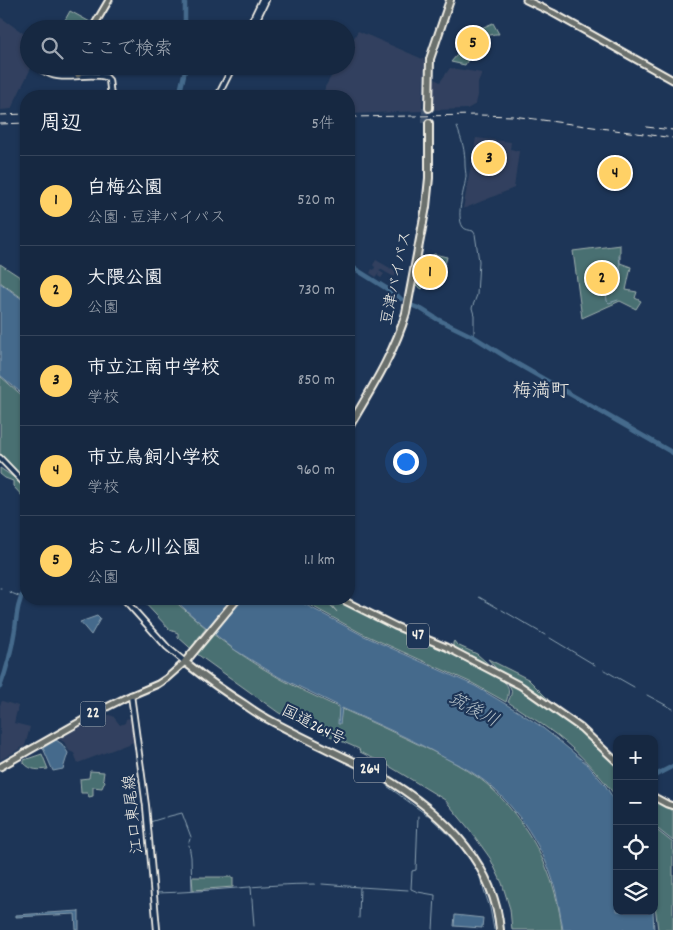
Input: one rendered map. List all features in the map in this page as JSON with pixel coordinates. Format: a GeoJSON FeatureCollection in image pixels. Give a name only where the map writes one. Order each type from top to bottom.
{"type":"FeatureCollection","features":[{"type":"Feature","properties":{"kind":"highway"},"geometry":{"type":"LineString","coordinates":[[427,108],[428,59],[449,0]]}},
{"type":"Feature","properties":{"kind":"highway","name":"豆津バイパス"},"geometry":{"type":"LineString","coordinates":[[355,409],[390,348],[404,310],[425,192],[427,123],[427,200],[406,313],[391,352],[355,416]]}},
{"type":"Feature","properties":{"kind":"highway"},"geometry":{"type":"LineString","coordinates":[[185,662],[232,605]]}},
{"type":"Feature","properties":{"kind":"highway","name":"国道264号"},"geometry":{"type":"LineString","coordinates":[[185,662],[260,715],[377,774],[404,790],[434,812],[454,832],[478,865],[488,884],[500,930]]}},
{"type":"Feature","properties":{"kind":"main road"},"geometry":{"type":"LineString","coordinates":[[97,20],[109,0]]}},
{"type":"Feature","properties":{"kind":"main road"},"geometry":{"type":"LineString","coordinates":[[252,20],[262,0]]}},
{"type":"Feature","properties":{"kind":"main road"},"geometry":{"type":"LineString","coordinates":[[256,20],[266,0]]}},
{"type":"Feature","properties":{"kind":"main road"},"geometry":{"type":"LineString","coordinates":[[526,0],[673,80]]}},
{"type":"Feature","properties":{"kind":"main road"},"geometry":{"type":"LineString","coordinates":[[52,75],[106,76],[109,80],[110,90]]}},
{"type":"Feature","properties":{"kind":"main road"},"geometry":{"type":"LineString","coordinates":[[221,90],[228,75]]}},
{"type":"Feature","properties":{"kind":"main road"},"geometry":{"type":"LineString","coordinates":[[0,458],[20,479]]}},
{"type":"Feature","properties":{"kind":"main road"},"geometry":{"type":"LineString","coordinates":[[129,605],[167,647],[185,662]]}},
{"type":"Feature","properties":{"kind":"main road","name":"47"},"geometry":{"type":"LineString","coordinates":[[353,605],[395,626],[446,647],[521,686],[580,728],[613,758]]}},
{"type":"Feature","properties":{"kind":"main road","name":"22"},"geometry":{"type":"LineString","coordinates":[[0,766],[99,711],[158,684],[185,662]]}},
{"type":"Feature","properties":{"kind":"main road","name":"江口東尾線"},"geometry":{"type":"LineString","coordinates":[[132,695],[146,806],[157,930]]}},
{"type":"Feature","properties":{"kind":"main road"},"geometry":{"type":"LineString","coordinates":[[658,799],[673,806]]}},
{"type":"Feature","properties":{"kind":"shaded area"},"geometry":{"type":"Polygon","coordinates":[[[0,17],[20,31],[20,75],[28,75],[11,109],[0,110],[0,17]]]}},
{"type":"Feature","properties":{"kind":"shaded area"},"geometry":{"type":"Polygon","coordinates":[[[358,31],[425,60],[422,111],[355,114],[355,90],[325,90],[332,75],[355,75],[355,36],[358,31]]]}},
{"type":"Feature","properties":{"kind":"shaded area"},"geometry":{"type":"Polygon","coordinates":[[[450,68],[482,73],[478,83],[476,104],[467,109],[432,110],[433,78],[440,82],[450,68]]]}},
{"type":"Feature","properties":{"kind":"shaded area"},"geometry":{"type":"Polygon","coordinates":[[[476,138],[511,142],[510,149],[519,151],[514,188],[463,209],[476,138]]]}},
{"type":"Feature","properties":{"kind":"shaded area"},"geometry":{"type":"Polygon","coordinates":[[[376,260],[390,268],[389,270],[391,268],[398,272],[394,277],[380,269],[379,271],[384,274],[381,278],[378,276],[379,273],[376,277],[370,273],[372,269],[374,270],[375,267],[373,265],[376,260]]]}},
{"type":"Feature","properties":{"kind":"shaded area"},"geometry":{"type":"Polygon","coordinates":[[[2,701],[18,706],[14,723],[30,727],[25,746],[0,760],[0,705],[2,701]]]}},
{"type":"Feature","properties":{"kind":"shaded area"},"geometry":{"type":"Polygon","coordinates":[[[104,714],[113,716],[120,725],[125,723],[126,719],[133,717],[136,741],[78,763],[74,753],[69,751],[64,742],[59,739],[104,714]]]}},
{"type":"Feature","properties":{"kind":"green space"},"geometry":{"type":"Polygon","coordinates":[[[70,11],[86,20],[65,20],[70,11]]]}},
{"type":"Feature","properties":{"kind":"green space"},"geometry":{"type":"Polygon","coordinates":[[[493,23],[499,34],[490,35],[482,40],[465,65],[451,62],[479,29],[493,23]]]}},
{"type":"Feature","properties":{"kind":"green space"},"geometry":{"type":"Polygon","coordinates":[[[620,245],[620,263],[631,267],[626,290],[637,292],[635,298],[641,301],[636,309],[620,301],[582,318],[573,251],[620,245]]]}},
{"type":"Feature","properties":{"kind":"green space"},"geometry":{"type":"Polygon","coordinates":[[[434,254],[447,257],[444,268],[438,275],[429,280],[422,289],[416,285],[420,262],[430,265],[434,254]]]}},
{"type":"Feature","properties":{"kind":"green space"},"geometry":{"type":"Polygon","coordinates":[[[0,264],[20,277],[20,297],[0,282],[0,264]]]}},
{"type":"Feature","properties":{"kind":"green space"},"geometry":{"type":"Polygon","coordinates":[[[0,376],[20,394],[20,476],[0,454],[0,376]]]}},
{"type":"Feature","properties":{"kind":"green space"},"geometry":{"type":"Polygon","coordinates":[[[0,468],[20,481],[20,494],[13,486],[13,481],[0,474],[0,468]]]}},
{"type":"Feature","properties":{"kind":"green space"},"geometry":{"type":"Polygon","coordinates":[[[147,605],[179,605],[206,628],[195,642],[201,648],[213,634],[279,678],[431,751],[483,781],[509,807],[538,849],[556,896],[562,930],[512,930],[510,909],[502,883],[490,858],[445,800],[389,766],[360,752],[359,749],[279,713],[197,654],[178,637],[178,633],[170,630],[147,605]]]}},
{"type":"Feature","properties":{"kind":"green space"},"geometry":{"type":"Polygon","coordinates":[[[310,605],[330,605],[337,612],[332,605],[350,605],[495,674],[507,686],[506,702],[472,683],[361,633],[310,605]]]}},
{"type":"Feature","properties":{"kind":"green space"},"geometry":{"type":"Polygon","coordinates":[[[454,641],[457,645],[477,654],[493,669],[453,648],[454,641]]]}},
{"type":"Feature","properties":{"kind":"green space"},"geometry":{"type":"Polygon","coordinates":[[[488,659],[528,679],[547,700],[500,673],[488,659]]]}},
{"type":"Feature","properties":{"kind":"green space"},"geometry":{"type":"Polygon","coordinates":[[[503,678],[521,688],[587,735],[613,761],[613,793],[593,769],[567,743],[508,702],[511,689],[503,678]]]}},
{"type":"Feature","properties":{"kind":"green space"},"geometry":{"type":"Polygon","coordinates":[[[42,754],[48,769],[32,769],[24,763],[24,760],[42,754]]]}},
{"type":"Feature","properties":{"kind":"green space"},"geometry":{"type":"Polygon","coordinates":[[[90,771],[104,772],[103,779],[105,781],[102,788],[93,787],[93,796],[89,797],[87,793],[81,793],[80,779],[89,778],[90,771]]]}},
{"type":"Feature","properties":{"kind":"green space"},"geometry":{"type":"Polygon","coordinates":[[[658,802],[668,809],[669,807],[673,808],[673,841],[658,829],[658,802]]]}},
{"type":"Feature","properties":{"kind":"green space"},"geometry":{"type":"Polygon","coordinates":[[[658,831],[673,843],[673,930],[658,930],[656,915],[658,915],[658,831]]]}},
{"type":"Feature","properties":{"kind":"green space"},"geometry":{"type":"Polygon","coordinates":[[[192,877],[233,877],[233,887],[193,890],[192,877]]]}},
{"type":"Feature","properties":{"kind":"water"},"geometry":{"type":"Polygon","coordinates":[[[0,283],[20,298],[20,392],[0,375],[0,283]]]}},
{"type":"Feature","properties":{"kind":"water","name":"筑後川"},"geometry":{"type":"Polygon","coordinates":[[[181,605],[306,605],[362,635],[475,686],[539,725],[587,764],[613,798],[613,915],[653,915],[654,930],[563,930],[555,887],[541,852],[524,823],[503,797],[491,786],[471,772],[433,751],[342,708],[340,724],[338,724],[339,706],[279,677],[235,650],[181,605]]]}},
{"type":"Feature","properties":{"kind":"water"},"geometry":{"type":"Polygon","coordinates":[[[97,616],[100,619],[91,635],[80,622],[97,616]]]}},
{"type":"Feature","properties":{"kind":"water"},"geometry":{"type":"Polygon","coordinates":[[[56,740],[62,744],[68,753],[63,769],[53,771],[43,748],[56,740]]]}},
{"type":"Feature","properties":{"kind":"water"},"geometry":{"type":"Polygon","coordinates":[[[79,911],[79,930],[76,930],[75,914],[16,917],[16,915],[79,911]]]}},
{"type":"Feature","properties":{"kind":"water"},"geometry":{"type":"Polygon","coordinates":[[[455,915],[483,918],[482,928],[454,926],[455,915]]]}},
{"type":"Feature","properties":{"kind":"waterway"},"geometry":{"type":"LineString","coordinates":[[185,0],[185,20]]}},
{"type":"Feature","properties":{"kind":"waterway"},"geometry":{"type":"LineString","coordinates":[[180,90],[184,75]]}},
{"type":"Feature","properties":{"kind":"waterway"},"geometry":{"type":"LineString","coordinates":[[457,127],[464,150],[466,175],[460,216],[464,228],[473,231],[475,234],[479,261],[477,295],[472,308],[474,315],[474,337]]}},
{"type":"Feature","properties":{"kind":"waterway"},"geometry":{"type":"LineString","coordinates":[[618,300],[609,303],[606,293],[609,288],[619,285],[621,276],[619,256]]}},
{"type":"Feature","properties":{"kind":"waterway"},"geometry":{"type":"LineString","coordinates":[[355,269],[401,299]]}},
{"type":"Feature","properties":{"kind":"waterway"},"geometry":{"type":"LineString","coordinates":[[413,306],[474,337],[673,453]]}},
{"type":"Feature","properties":{"kind":"waterway"},"geometry":{"type":"LineString","coordinates":[[9,592],[20,597]]}},
{"type":"Feature","properties":{"kind":"waterway"},"geometry":{"type":"LineString","coordinates":[[479,597],[498,608]]}},
{"type":"Feature","properties":{"kind":"waterway"},"geometry":{"type":"LineString","coordinates":[[0,687],[11,651],[20,600]]}},
{"type":"Feature","properties":{"kind":"waterway"},"geometry":{"type":"LineString","coordinates":[[502,610],[545,635]]}},
{"type":"Feature","properties":{"kind":"waterway"},"geometry":{"type":"LineString","coordinates":[[550,638],[595,665]]}},
{"type":"Feature","properties":{"kind":"waterway"},"geometry":{"type":"LineString","coordinates":[[604,670],[634,687]]}},
{"type":"Feature","properties":{"kind":"waterway"},"geometry":{"type":"LineString","coordinates":[[647,695],[673,709]]}},
{"type":"Feature","properties":{"kind":"waterway"},"geometry":{"type":"LineString","coordinates":[[658,774],[673,766]]}},
{"type":"Feature","properties":{"kind":"waterway"},"geometry":{"type":"LineString","coordinates":[[387,786],[427,815]]}},
{"type":"Feature","properties":{"kind":"waterway"},"geometry":{"type":"LineString","coordinates":[[166,817],[182,813],[191,837]]}},
{"type":"Feature","properties":{"kind":"waterway"},"geometry":{"type":"LineString","coordinates":[[418,816],[416,870],[412,871],[411,889],[435,895],[433,930]]}},
{"type":"Feature","properties":{"kind":"waterway"},"geometry":{"type":"LineString","coordinates":[[150,822],[163,818]]}},
{"type":"Feature","properties":{"kind":"waterway"},"geometry":{"type":"LineString","coordinates":[[432,819],[463,850],[478,873]]}},
{"type":"Feature","properties":{"kind":"waterway"},"geometry":{"type":"LineString","coordinates":[[189,845],[192,891]]}},
{"type":"Feature","properties":{"kind":"waterway"},"geometry":{"type":"LineString","coordinates":[[480,878],[490,908],[494,930]]}},
{"type":"Feature","properties":{"kind":"waterway"},"geometry":{"type":"LineString","coordinates":[[156,893],[315,884]]}},
{"type":"Feature","properties":{"kind":"waterway"},"geometry":{"type":"LineString","coordinates":[[322,884],[359,887]]}},
{"type":"Feature","properties":{"kind":"waterway"},"geometry":{"type":"LineString","coordinates":[[251,887],[254,926]]}},
{"type":"Feature","properties":{"kind":"waterway"},"geometry":{"type":"LineString","coordinates":[[359,918],[360,887],[408,890]]}},
{"type":"Feature","properties":{"kind":"tunnel"},"geometry":{"type":"LineString","coordinates":[[425,108],[425,123]]}},
{"type":"Feature","properties":{"kind":"railway"},"geometry":{"type":"LineString","coordinates":[[0,115],[20,114]]}},
{"type":"Feature","properties":{"kind":"railway"},"geometry":{"type":"LineString","coordinates":[[355,117],[513,116],[673,138]]}},
{"type":"Feature","properties":{"kind":"railway"},"geometry":{"type":"LineString","coordinates":[[0,124],[20,123]]}},
{"type":"Feature","properties":{"kind":"railway"},"geometry":{"type":"LineString","coordinates":[[646,127],[673,130]]}},
{"type":"Feature","properties":{"kind":"place","name":"おこん川公園"},"geometry":{"type":"Point","coordinates":[473,43]}},
{"type":"Feature","properties":{"kind":"place","name":"市立江南中学校"},"geometry":{"type":"Point","coordinates":[489,158]}},
{"type":"Feature","properties":{"kind":"place","name":"市立鳥飼小学校"},"geometry":{"type":"Point","coordinates":[615,173]}},
{"type":"Feature","properties":{"kind":"place","name":"白梅公園"},"geometry":{"type":"Point","coordinates":[430,272]}},
{"type":"Feature","properties":{"kind":"place","name":"大隈公園"},"geometry":{"type":"Point","coordinates":[602,278]}},
{"type":"Feature","properties":{"kind":"district","name":"梅満町"},"geometry":{"type":"Point","coordinates":[541,392]}}]}
